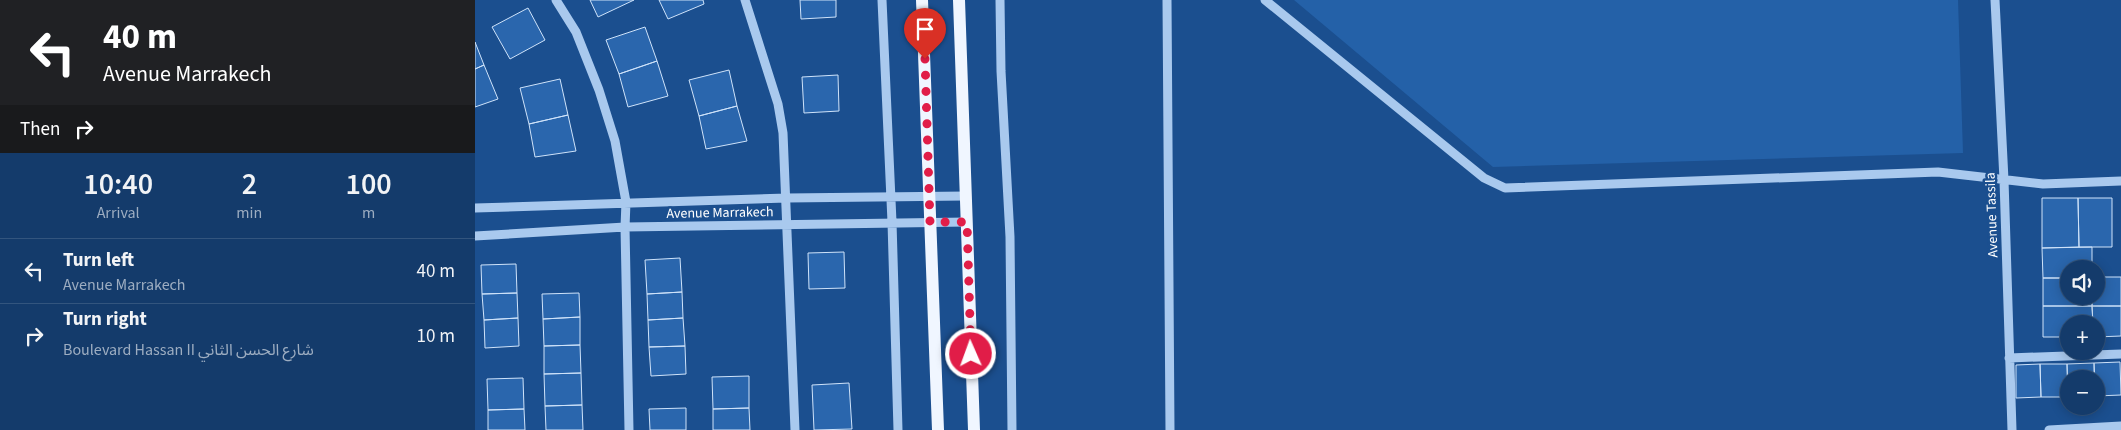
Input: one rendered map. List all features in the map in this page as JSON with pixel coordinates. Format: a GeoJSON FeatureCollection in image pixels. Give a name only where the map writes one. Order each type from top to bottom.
{"type":"FeatureCollection","features":[{"type":"Feature","properties":{"kind":"main road"},"geometry":{"type":"LineString","coordinates":[[923,0],[938,430]]}},
{"type":"Feature","properties":{"kind":"main road"},"geometry":{"type":"LineString","coordinates":[[959,0],[974,430]]}},
{"type":"Feature","properties":{"kind":"street"},"geometry":{"type":"LineString","coordinates":[[556,0],[576,32],[599,90],[615,141],[626,202],[629,430]]}},
{"type":"Feature","properties":{"kind":"street"},"geometry":{"type":"LineString","coordinates":[[745,0],[778,104],[783,133],[795,430]]}},
{"type":"Feature","properties":{"kind":"street"},"geometry":{"type":"LineString","coordinates":[[882,0],[892,222],[898,430]]}},
{"type":"Feature","properties":{"kind":"street"},"geometry":{"type":"LineString","coordinates":[[1000,0],[1001,71],[1010,237],[1013,430]]}},
{"type":"Feature","properties":{"kind":"street"},"geometry":{"type":"LineString","coordinates":[[1167,0],[1170,430]]}},
{"type":"Feature","properties":{"kind":"street"},"geometry":{"type":"LineString","coordinates":[[1265,0],[1484,178],[1505,188],[1938,172],[2043,184],[2121,181]]}},
{"type":"Feature","properties":{"kind":"street","name":"Avenue Tassila"},"geometry":{"type":"LineString","coordinates":[[1995,0],[2004,180],[2012,430]]}},
{"type":"Feature","properties":{"kind":"street","name":"Avenue Marrakech"},"geometry":{"type":"LineString","coordinates":[[475,208],[787,198],[965,196]]}},
{"type":"Feature","properties":{"kind":"street","name":"Avenue Marrakech"},"geometry":{"type":"LineString","coordinates":[[475,236],[625,228],[967,222]]}},
{"type":"Feature","properties":{"kind":"street"},"geometry":{"type":"LineString","coordinates":[[2009,358],[2121,354]]}},
{"type":"Feature","properties":{"kind":"street"},"geometry":{"type":"LineString","coordinates":[[2049,430],[2121,426]]}},
{"type":"Feature","properties":{"kind":"shaded area"},"geometry":{"type":"Polygon","coordinates":[[[1294,0],[1958,0],[1963,153],[1493,167],[1294,0]]]}},
{"type":"Feature","properties":{"kind":"building"},"geometry":{"type":"Polygon","coordinates":[[[590,0],[634,0],[598,17],[590,0]]]}},
{"type":"Feature","properties":{"kind":"building"},"geometry":{"type":"Polygon","coordinates":[[[659,0],[703,0],[704,4],[668,19],[659,0]]]}},
{"type":"Feature","properties":{"kind":"building"},"geometry":{"type":"Polygon","coordinates":[[[800,0],[836,0],[836,17],[801,19],[800,0]]]}},
{"type":"Feature","properties":{"kind":"building"},"geometry":{"type":"Polygon","coordinates":[[[528,8],[545,40],[510,59],[492,27],[528,8]]]}},
{"type":"Feature","properties":{"kind":"building"},"geometry":{"type":"Polygon","coordinates":[[[645,27],[657,61],[619,74],[606,40],[645,27]]]}},
{"type":"Feature","properties":{"kind":"building"},"geometry":{"type":"Polygon","coordinates":[[[475,42],[484,65],[475,69],[475,42]]]}},
{"type":"Feature","properties":{"kind":"building"},"geometry":{"type":"Polygon","coordinates":[[[657,61],[668,96],[628,107],[619,74],[657,61]]]}},
{"type":"Feature","properties":{"kind":"building"},"geometry":{"type":"Polygon","coordinates":[[[484,65],[498,99],[475,107],[475,69],[484,65]]]}},
{"type":"Feature","properties":{"kind":"building"},"geometry":{"type":"Polygon","coordinates":[[[729,70],[737,106],[699,116],[689,80],[729,70]]]}},
{"type":"Feature","properties":{"kind":"building"},"geometry":{"type":"Polygon","coordinates":[[[838,75],[839,111],[804,113],[802,77],[838,75]]]}},
{"type":"Feature","properties":{"kind":"building"},"geometry":{"type":"Polygon","coordinates":[[[560,79],[568,115],[529,124],[520,88],[560,79]]]}},
{"type":"Feature","properties":{"kind":"building"},"geometry":{"type":"Polygon","coordinates":[[[737,106],[747,141],[706,149],[699,116],[737,106]]]}},
{"type":"Feature","properties":{"kind":"building"},"geometry":{"type":"Polygon","coordinates":[[[568,115],[576,151],[535,157],[529,124],[568,115]]]}},
{"type":"Feature","properties":{"kind":"building"},"geometry":{"type":"Polygon","coordinates":[[[2042,198],[2078,198],[2079,247],[2042,248],[2042,198]]]}},
{"type":"Feature","properties":{"kind":"building"},"geometry":{"type":"Polygon","coordinates":[[[2078,198],[2112,198],[2112,247],[2079,247],[2078,198]]]}},
{"type":"Feature","properties":{"kind":"building"},"geometry":{"type":"Polygon","coordinates":[[[2092,247],[2092,260],[2060,260],[2060,278],[2043,278],[2042,248],[2092,247]]]}},
{"type":"Feature","properties":{"kind":"building"},"geometry":{"type":"Polygon","coordinates":[[[844,252],[845,288],[809,289],[808,253],[844,252]]]}},
{"type":"Feature","properties":{"kind":"building"},"geometry":{"type":"Polygon","coordinates":[[[680,258],[682,292],[647,294],[645,260],[680,258]]]}},
{"type":"Feature","properties":{"kind":"building"},"geometry":{"type":"Polygon","coordinates":[[[516,264],[517,293],[482,294],[481,265],[516,264]]]}},
{"type":"Feature","properties":{"kind":"building"},"geometry":{"type":"Polygon","coordinates":[[[2105,277],[2121,277],[2121,306],[2092,306],[2105,305],[2105,277]]]}},
{"type":"Feature","properties":{"kind":"building"},"geometry":{"type":"Polygon","coordinates":[[[2043,278],[2060,278],[2060,305],[2092,305],[2092,306],[2043,306],[2043,278]]]}},
{"type":"Feature","properties":{"kind":"building"},"geometry":{"type":"Polygon","coordinates":[[[682,292],[683,318],[648,320],[647,294],[682,292]]]}},
{"type":"Feature","properties":{"kind":"building"},"geometry":{"type":"Polygon","coordinates":[[[517,293],[518,318],[484,320],[482,294],[517,293]]]}},
{"type":"Feature","properties":{"kind":"building"},"geometry":{"type":"Polygon","coordinates":[[[579,293],[580,317],[543,319],[542,294],[579,293]]]}},
{"type":"Feature","properties":{"kind":"building"},"geometry":{"type":"Polygon","coordinates":[[[2043,306],[2092,306],[2092,315],[2060,315],[2060,337],[2043,337],[2043,306]]]}},
{"type":"Feature","properties":{"kind":"building"},"geometry":{"type":"Polygon","coordinates":[[[2092,306],[2121,306],[2121,336],[2105,337],[2105,315],[2092,315],[2092,306]]]}},
{"type":"Feature","properties":{"kind":"building"},"geometry":{"type":"Polygon","coordinates":[[[580,317],[580,345],[544,346],[543,319],[580,317]]]}},
{"type":"Feature","properties":{"kind":"building"},"geometry":{"type":"Polygon","coordinates":[[[518,318],[519,346],[485,348],[484,320],[518,318]]]}},
{"type":"Feature","properties":{"kind":"building"},"geometry":{"type":"Polygon","coordinates":[[[683,318],[685,346],[649,347],[648,320],[683,318]]]}},
{"type":"Feature","properties":{"kind":"building"},"geometry":{"type":"Polygon","coordinates":[[[580,345],[581,373],[544,374],[544,346],[580,345]]]}},
{"type":"Feature","properties":{"kind":"building"},"geometry":{"type":"Polygon","coordinates":[[[685,346],[686,374],[651,376],[649,347],[685,346]]]}},
{"type":"Feature","properties":{"kind":"building"},"geometry":{"type":"Polygon","coordinates":[[[2120,362],[2121,395],[2105,396],[2105,370],[2094,370],[2094,363],[2120,362]]]}},
{"type":"Feature","properties":{"kind":"building"},"geometry":{"type":"Polygon","coordinates":[[[2094,363],[2094,370],[2067,370],[2067,364],[2094,363]]]}},
{"type":"Feature","properties":{"kind":"building"},"geometry":{"type":"Polygon","coordinates":[[[2040,364],[2067,364],[2067,370],[2060,370],[2060,397],[2041,397],[2040,364]]]}},
{"type":"Feature","properties":{"kind":"building"},"geometry":{"type":"Polygon","coordinates":[[[2040,364],[2041,397],[2016,398],[2016,365],[2040,364]]]}},
{"type":"Feature","properties":{"kind":"building"},"geometry":{"type":"Polygon","coordinates":[[[581,373],[582,405],[545,406],[544,374],[581,373]]]}},
{"type":"Feature","properties":{"kind":"building"},"geometry":{"type":"Polygon","coordinates":[[[749,376],[749,408],[713,409],[712,377],[749,376]]]}},
{"type":"Feature","properties":{"kind":"building"},"geometry":{"type":"Polygon","coordinates":[[[523,378],[524,409],[488,410],[487,379],[523,378]]]}},
{"type":"Feature","properties":{"kind":"building"},"geometry":{"type":"Polygon","coordinates":[[[849,383],[852,429],[814,430],[812,385],[849,383]]]}},
{"type":"Feature","properties":{"kind":"building"},"geometry":{"type":"Polygon","coordinates":[[[582,405],[583,430],[546,430],[545,406],[582,405]]]}},
{"type":"Feature","properties":{"kind":"building"},"geometry":{"type":"Polygon","coordinates":[[[686,408],[686,430],[650,430],[649,409],[686,408]]]}},
{"type":"Feature","properties":{"kind":"building"},"geometry":{"type":"Polygon","coordinates":[[[749,408],[750,430],[713,430],[713,409],[749,408]]]}},
{"type":"Feature","properties":{"kind":"building"},"geometry":{"type":"Polygon","coordinates":[[[524,409],[525,430],[488,430],[488,410],[524,409]]]}},
{"type":"Feature","properties":{"kind":"route"},"geometry":{"type":"LineString","coordinates":[[925,59],[930,222],[967,222],[971,354]]}}]}
